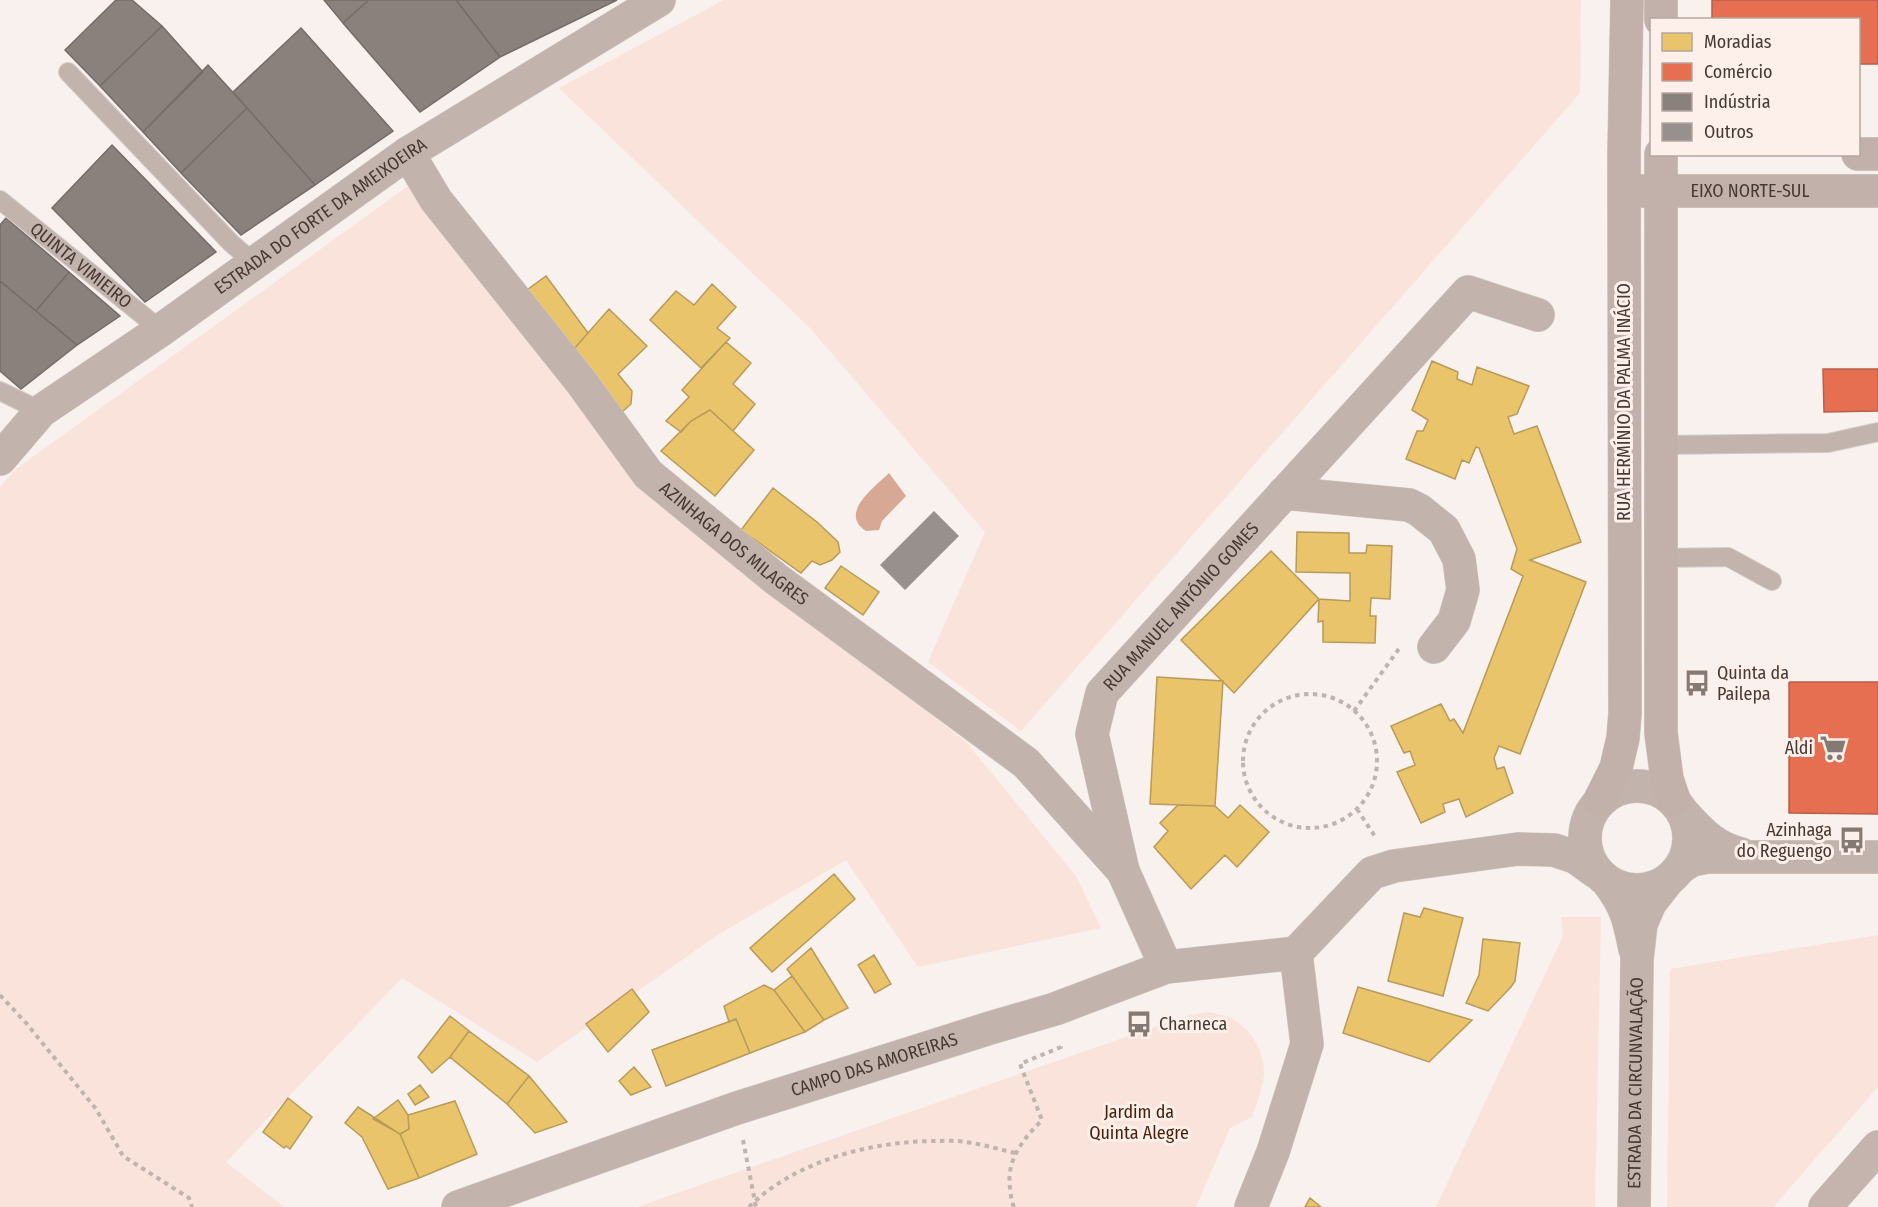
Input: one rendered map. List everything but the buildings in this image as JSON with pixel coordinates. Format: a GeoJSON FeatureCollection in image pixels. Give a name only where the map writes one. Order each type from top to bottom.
{"type":"FeatureCollection","features":[{"type":"Feature","properties":{"kind":"main road","name":"RUA HERMÍNIO DA PALMA INÁCIO"},"geometry":{"type":"LineString","coordinates":[[1595,806],[1616,768],[1623,738],[1624,713],[1624,191],[1638,154],[1627,0]]}},
{"type":"Feature","properties":{"kind":"main road"},"geometry":{"type":"LineString","coordinates":[[1661,0],[1661,18]]}},
{"type":"Feature","properties":{"kind":"main road"},"geometry":{"type":"LineString","coordinates":[[1860,154],[1878,154]]}},
{"type":"Feature","properties":{"kind":"main road","name":"RUA HERMÍNIO DA PALMA INÁCIO"},"geometry":{"type":"LineString","coordinates":[[1661,156],[1661,733],[1667,779],[1680,808]]}},
{"type":"Feature","properties":{"kind":"main road","name":"EIXO NORTE-SUL"},"geometry":{"type":"LineString","coordinates":[[1624,191],[1878,191]]}},
{"type":"Feature","properties":{"kind":"main road"},"geometry":{"type":"LineString","coordinates":[[1825,1207],[1878,1147]]}},
{"type":"Feature","properties":{"kind":"street","name":"ESTRADA DO FORTE DA AMEIXOEIRA"},"geometry":{"type":"LineString","coordinates":[[0,459],[41,411],[161,330],[408,153],[659,0]]}},
{"type":"Feature","properties":{"kind":"street","name":"AZINHAGA DOS MILAGRES"},"geometry":{"type":"LineString","coordinates":[[408,153],[436,200],[582,383],[648,474],[776,579],[1026,763],[1122,871]]}},
{"type":"Feature","properties":{"kind":"street","name":"RUA MANUEL ANTÓNIO GOMES"},"geometry":{"type":"LineString","coordinates":[[1166,967],[1122,871],[1092,734],[1102,693],[1468,292],[1538,315]]}},
{"type":"Feature","properties":{"kind":"street"},"geometry":{"type":"LineString","coordinates":[[1284,493],[1410,505],[1444,530],[1459,559],[1463,590],[1454,621],[1434,647]]}},
{"type":"Feature","properties":{"kind":"street"},"geometry":{"type":"LineString","coordinates":[[1518,849],[1558,835],[1613,791],[1627,786],[1643,785],[1660,790],[1680,808],[1708,840],[1731,851],[1752,856]]}},
{"type":"Feature","properties":{"kind":"street"},"geometry":{"type":"LineString","coordinates":[[1595,806],[1585,827],[1584,843],[1588,858],[1602,877]]}},
{"type":"Feature","properties":{"kind":"street"},"geometry":{"type":"LineString","coordinates":[[1675,873],[1688,851],[1689,832],[1680,808]]}},
{"type":"Feature","properties":{"kind":"street"},"geometry":{"type":"LineString","coordinates":[[1251,1207],[1273,1152],[1307,1044],[1296,953],[1372,873],[1394,866],[1518,849],[1554,850],[1575,857],[1623,889],[1639,891],[1654,888],[1692,860],[1707,857],[1878,857]]}},
{"type":"Feature","properties":{"kind":"street","name":"ESTRADA DA CIRCUNVALAÇÃO"},"geometry":{"type":"LineString","coordinates":[[1634,1207],[1636,960],[1641,924],[1650,903],[1675,873]]}},
{"type":"Feature","properties":{"kind":"street","name":"ESTRADA DA CIRCUNVALAÇÃO"},"geometry":{"type":"LineString","coordinates":[[1602,877],[1617,894],[1628,914],[1636,960]]}},
{"type":"Feature","properties":{"kind":"street","name":"CAMPO DAS AMOREIRAS"},"geometry":{"type":"LineString","coordinates":[[458,1207],[737,1108],[990,1028],[1055,1010],[1166,967],[1296,953]]}},
{"type":"Feature","properties":{"kind":"lane"},"geometry":{"type":"LineString","coordinates":[[68,72],[231,243],[254,263]]}},
{"type":"Feature","properties":{"kind":"lane","name":"QUINTA VIMIEIRO"},"geometry":{"type":"LineString","coordinates":[[0,200],[161,330]]}},
{"type":"Feature","properties":{"kind":"lane"},"geometry":{"type":"LineString","coordinates":[[0,391],[41,411]]}},
{"type":"Feature","properties":{"kind":"lane"},"geometry":{"type":"LineString","coordinates":[[1661,445],[1828,443],[1878,432]]}},
{"type":"Feature","properties":{"kind":"lane"},"geometry":{"type":"LineString","coordinates":[[1661,558],[1728,557],[1772,581]]}},
{"type":"Feature","properties":{"kind":"path"},"geometry":{"type":"LineString","coordinates":[[1354,711],[1402,645],[1434,647]]}},
{"type":"Feature","properties":{"kind":"path"},"geometry":{"type":"LineString","coordinates":[[1313,694],[1335,699],[1354,711],[1368,728],[1376,748],[1376,770],[1370,791],[1357,808],[1340,822],[1319,828],[1297,828],[1277,820],[1260,806],[1248,787],[1243,765],[1245,743],[1255,723],[1271,707],[1291,697],[1313,694]]}},
{"type":"Feature","properties":{"kind":"path"},"geometry":{"type":"LineString","coordinates":[[0,995],[27,1024],[96,1109],[123,1156],[189,1198],[192,1207]]}},
{"type":"Feature","properties":{"kind":"path"},"geometry":{"type":"LineString","coordinates":[[1014,1207],[1008,1177],[1015,1154],[1025,1137],[1042,1120],[1020,1064],[1061,1047],[1055,1010]]}},
{"type":"Feature","properties":{"kind":"path"},"geometry":{"type":"LineString","coordinates":[[737,1108],[756,1207]]}},
{"type":"Feature","properties":{"kind":"path"},"geometry":{"type":"LineString","coordinates":[[749,1207],[789,1177],[830,1158],[871,1147],[914,1141],[964,1141],[1015,1154]]}},
{"type":"Feature","properties":{"kind":"green space"},"geometry":{"type":"Polygon","coordinates":[[[724,0],[1581,0],[1580,93],[1021,731],[928,662],[985,532],[810,328],[559,88],[724,0]]]}},
{"type":"Feature","properties":{"kind":"green space"},"geometry":{"type":"Polygon","coordinates":[[[411,184],[640,480],[967,743],[1076,876],[1101,928],[918,967],[846,860],[719,934],[537,1062],[402,978],[226,1162],[284,1207],[0,1207],[0,487],[16,469],[411,184]]]}},
{"type":"Feature","properties":{"kind":"green space"},"geometry":{"type":"Polygon","coordinates":[[[1561,917],[1601,917],[1595,1207],[1436,1207],[1563,936],[1561,917]]]}},
{"type":"Feature","properties":{"kind":"green space"},"geometry":{"type":"Polygon","coordinates":[[[1878,935],[1878,1087],[1773,1207],[1667,1207],[1670,969],[1878,935]]]}},
{"type":"Feature","properties":{"kind":"green space","name":"Jardim da Quinta Alegre"},"geometry":{"type":"Polygon","coordinates":[[[1208,1012],[1231,1018],[1246,1029],[1261,1053],[1264,1072],[1252,1117],[1230,1128],[1196,1207],[637,1207],[1186,1016],[1208,1012]]]}},
{"type":"Feature","properties":{"kind":"shaded area"},"geometry":{"type":"Polygon","coordinates":[[[889,473],[906,496],[882,521],[879,530],[866,531],[858,524],[857,508],[868,493],[889,473]]]}},
{"type":"Feature","properties":{"kind":"place","name":"Quinta da Pailepa"},"geometry":{"type":"Point","coordinates":[1697,683]}},
{"type":"Feature","properties":{"kind":"place","name":"Aldi"},"geometry":{"type":"Point","coordinates":[1833,748]}},
{"type":"Feature","properties":{"kind":"place","name":"Azinhaga do Reguengo"},"geometry":{"type":"Point","coordinates":[1852,840]}},
{"type":"Feature","properties":{"kind":"place","name":"Charneca"},"geometry":{"type":"Point","coordinates":[1139,1024]}}]}
